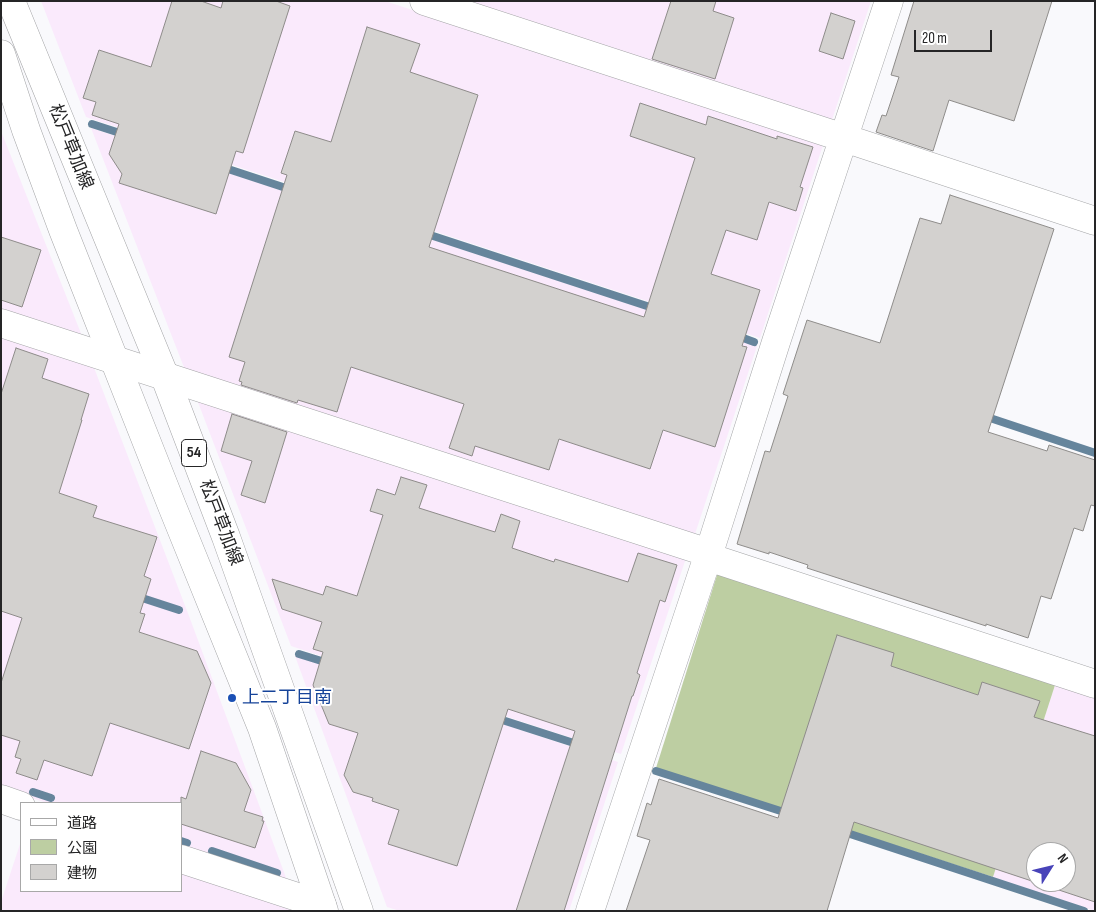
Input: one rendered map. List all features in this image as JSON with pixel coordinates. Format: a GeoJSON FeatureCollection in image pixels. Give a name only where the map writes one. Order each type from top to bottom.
{"type":"FeatureCollection","features":[{"type":"Feature","properties":{"kind":"street","name":"松戸草加線"},"geometry":{"type":"LineString","coordinates":[[11,1],[165,377],[226,537],[359,911]]}},
{"type":"Feature","properties":{"kind":"street"},"geometry":{"type":"LineString","coordinates":[[424,1],[1095,221]]}},
{"type":"Feature","properties":{"kind":"street"},"geometry":{"type":"LineString","coordinates":[[590,911],[709,555],[779,333],[889,1]]}},
{"type":"Feature","properties":{"kind":"street","name":"松戸草加線"},"geometry":{"type":"LineString","coordinates":[[1,54],[44,180],[262,728],[323,908]]}},
{"type":"Feature","properties":{"kind":"street"},"geometry":{"type":"LineString","coordinates":[[1,323],[709,555],[1095,684]]}},
{"type":"Feature","properties":{"kind":"street"},"geometry":{"type":"LineString","coordinates":[[1,799],[20,806]]}},
{"type":"Feature","properties":{"kind":"street"},"geometry":{"type":"LineString","coordinates":[[182,859],[323,908]]}},
{"type":"Feature","properties":{"kind":"shaded area"},"geometry":{"type":"Polygon","coordinates":[[[41,1],[385,1],[823,145],[760,338],[86,117],[41,1]]]}},
{"type":"Feature","properties":{"kind":"shaded area"},"geometry":{"type":"Polygon","coordinates":[[[461,1],[871,1],[831,123],[461,1]]]}},
{"type":"Feature","properties":{"kind":"shaded area"},"geometry":{"type":"Polygon","coordinates":[[[91,128],[757,346],[694,537],[185,370],[91,128]]]}},
{"type":"Feature","properties":{"kind":"shaded area"},"geometry":{"type":"Polygon","coordinates":[[[1,131],[82,336],[1,310],[1,131]]]}},
{"type":"Feature","properties":{"kind":"shaded area"},"geometry":{"type":"Polygon","coordinates":[[[1,335],[93,365],[288,883],[182,848],[182,802],[44,802],[1,788],[1,335]]]}},
{"type":"Feature","properties":{"kind":"shaded area"},"geometry":{"type":"Polygon","coordinates":[[[196,397],[686,558],[621,754],[291,646],[196,397]]]}},
{"type":"Feature","properties":{"kind":"shaded area"},"geometry":{"type":"Polygon","coordinates":[[[295,656],[618,762],[569,911],[400,911],[387,907],[295,656]]]}},
{"type":"Feature","properties":{"kind":"shaded area"},"geometry":{"type":"Polygon","coordinates":[[[1056,682],[1095,695],[1095,911],[1038,892],[1076,892],[1076,842],[1026,842],[1026,888],[993,877],[1056,682]]]}},
{"type":"Feature","properties":{"kind":"shaded area"},"geometry":{"type":"Polygon","coordinates":[[[20,844],[20,892],[182,892],[182,872],[297,911],[1,911],[1,902],[20,844]]]}},
{"type":"Feature","properties":{"kind":"green space"},"geometry":{"type":"Polygon","coordinates":[[[718,572],[1056,682],[993,877],[656,768],[718,572]]]}},
{"type":"Feature","properties":{"kind":"building"},"geometry":{"type":"Polygon","coordinates":[[[172,1],[201,1],[221,8],[223,1],[276,1],[290,6],[243,153],[236,151],[216,214],[119,183],[122,174],[109,154],[119,124],[92,115],[96,102],[83,98],[99,50],[151,67],[172,1]]]}},
{"type":"Feature","properties":{"kind":"building"},"geometry":{"type":"Polygon","coordinates":[[[671,1],[716,1],[713,11],[734,18],[715,79],[652,59],[671,1]]]}},
{"type":"Feature","properties":{"kind":"building"},"geometry":{"type":"Polygon","coordinates":[[[914,1],[1052,1],[1014,121],[949,100],[933,151],[876,132],[882,115],[886,116],[899,77],[891,75],[914,1]]]}},
{"type":"Feature","properties":{"kind":"building"},"geometry":{"type":"Polygon","coordinates":[[[831,13],[855,21],[843,59],[819,51],[831,13]]]}},
{"type":"Feature","properties":{"kind":"building"},"geometry":{"type":"Polygon","coordinates":[[[367,27],[420,44],[410,72],[478,95],[429,247],[644,317],[695,158],[630,136],[640,103],[706,125],[708,116],[777,139],[777,136],[813,147],[800,187],[803,188],[796,211],[769,202],[757,240],[726,230],[711,274],[760,290],[742,346],[747,347],[715,447],[663,430],[650,469],[559,439],[549,470],[475,446],[472,456],[449,448],[464,404],[351,367],[337,412],[298,400],[297,403],[241,385],[242,382],[239,381],[245,362],[229,357],[287,175],[281,173],[295,131],[331,142],[367,27]]]}},
{"type":"Feature","properties":{"kind":"building"},"geometry":{"type":"Polygon","coordinates":[[[950,195],[1054,229],[988,432],[1047,451],[1049,445],[1095,460],[1095,506],[1091,505],[1083,531],[1074,528],[1051,599],[1041,596],[1028,638],[807,568],[808,565],[769,552],[769,554],[737,544],[765,451],[770,452],[788,396],[783,394],[807,320],[880,343],[920,218],[941,224],[950,195]]]}},
{"type":"Feature","properties":{"kind":"building"},"geometry":{"type":"Polygon","coordinates":[[[1,237],[41,250],[22,307],[1,300],[1,237]]]}},
{"type":"Feature","properties":{"kind":"building"},"geometry":{"type":"Polygon","coordinates":[[[16,348],[48,359],[42,378],[89,394],[59,493],[97,506],[93,517],[157,537],[144,576],[151,579],[140,613],[145,614],[139,632],[197,651],[211,683],[189,749],[110,723],[92,776],[44,760],[37,780],[16,773],[21,759],[15,757],[20,741],[1,735],[1,683],[22,618],[1,611],[1,394],[16,348]]]}},
{"type":"Feature","properties":{"kind":"building"},"geometry":{"type":"Polygon","coordinates":[[[232,414],[287,432],[265,503],[241,495],[252,461],[221,451],[232,414]]]}},
{"type":"Feature","properties":{"kind":"building"},"geometry":{"type":"Polygon","coordinates":[[[401,477],[427,485],[419,508],[495,532],[501,514],[520,521],[512,548],[554,562],[555,559],[628,582],[638,553],[677,565],[665,602],[660,600],[637,673],[640,675],[564,911],[516,911],[575,731],[508,709],[457,866],[388,844],[399,810],[372,801],[373,798],[353,792],[344,775],[358,733],[329,724],[313,685],[323,652],[313,649],[322,622],[282,609],[272,579],[323,595],[326,586],[357,596],[383,515],[370,511],[377,489],[395,495],[401,477]]]}},
{"type":"Feature","properties":{"kind":"building"},"geometry":{"type":"Polygon","coordinates":[[[837,635],[894,653],[891,666],[978,695],[982,682],[1040,701],[1034,717],[1095,736],[1095,902],[1065,892],[1076,892],[1076,842],[1026,842],[1026,879],[854,822],[827,911],[626,911],[650,840],[637,836],[647,803],[651,805],[659,779],[778,818],[837,635]]]}},
{"type":"Feature","properties":{"kind":"building"},"geometry":{"type":"Polygon","coordinates":[[[201,751],[236,763],[251,790],[244,811],[263,817],[262,821],[264,821],[255,848],[182,824],[181,797],[186,799],[201,751]]]}},
{"type":"Feature","properties":{"kind":"waterway"},"geometry":{"type":"LineString","coordinates":[[92,124],[126,135]]}},
{"type":"Feature","properties":{"kind":"waterway"},"geometry":{"type":"LineString","coordinates":[[222,167],[292,190]]}},
{"type":"Feature","properties":{"kind":"waterway"},"geometry":{"type":"LineString","coordinates":[[424,233],[656,309]]}},
{"type":"Feature","properties":{"kind":"waterway"},"geometry":{"type":"LineString","coordinates":[[735,335],[754,342]]}},
{"type":"Feature","properties":{"kind":"waterway"},"geometry":{"type":"LineString","coordinates":[[984,416],[1095,453]]}},
{"type":"Feature","properties":{"kind":"waterway"},"geometry":{"type":"LineString","coordinates":[[136,596],[179,610]]}},
{"type":"Feature","properties":{"kind":"waterway"},"geometry":{"type":"LineString","coordinates":[[299,654],[328,663]]}},
{"type":"Feature","properties":{"kind":"waterway"},"geometry":{"type":"LineString","coordinates":[[496,718],[580,745]]}},
{"type":"Feature","properties":{"kind":"waterway"},"geometry":{"type":"LineString","coordinates":[[656,771],[790,814]]}},
{"type":"Feature","properties":{"kind":"waterway"},"geometry":{"type":"LineString","coordinates":[[33,792],[51,798]]}},
{"type":"Feature","properties":{"kind":"waterway"},"geometry":{"type":"LineString","coordinates":[[841,831],[1084,911]]}},
{"type":"Feature","properties":{"kind":"waterway"},"geometry":{"type":"LineString","coordinates":[[182,841],[187,843]]}},
{"type":"Feature","properties":{"kind":"waterway"},"geometry":{"type":"LineString","coordinates":[[212,851],[277,873]]}},
{"type":"Feature","properties":{"kind":"place","name":"上二丁目南"},"geometry":{"type":"Point","coordinates":[232,698]}}]}
